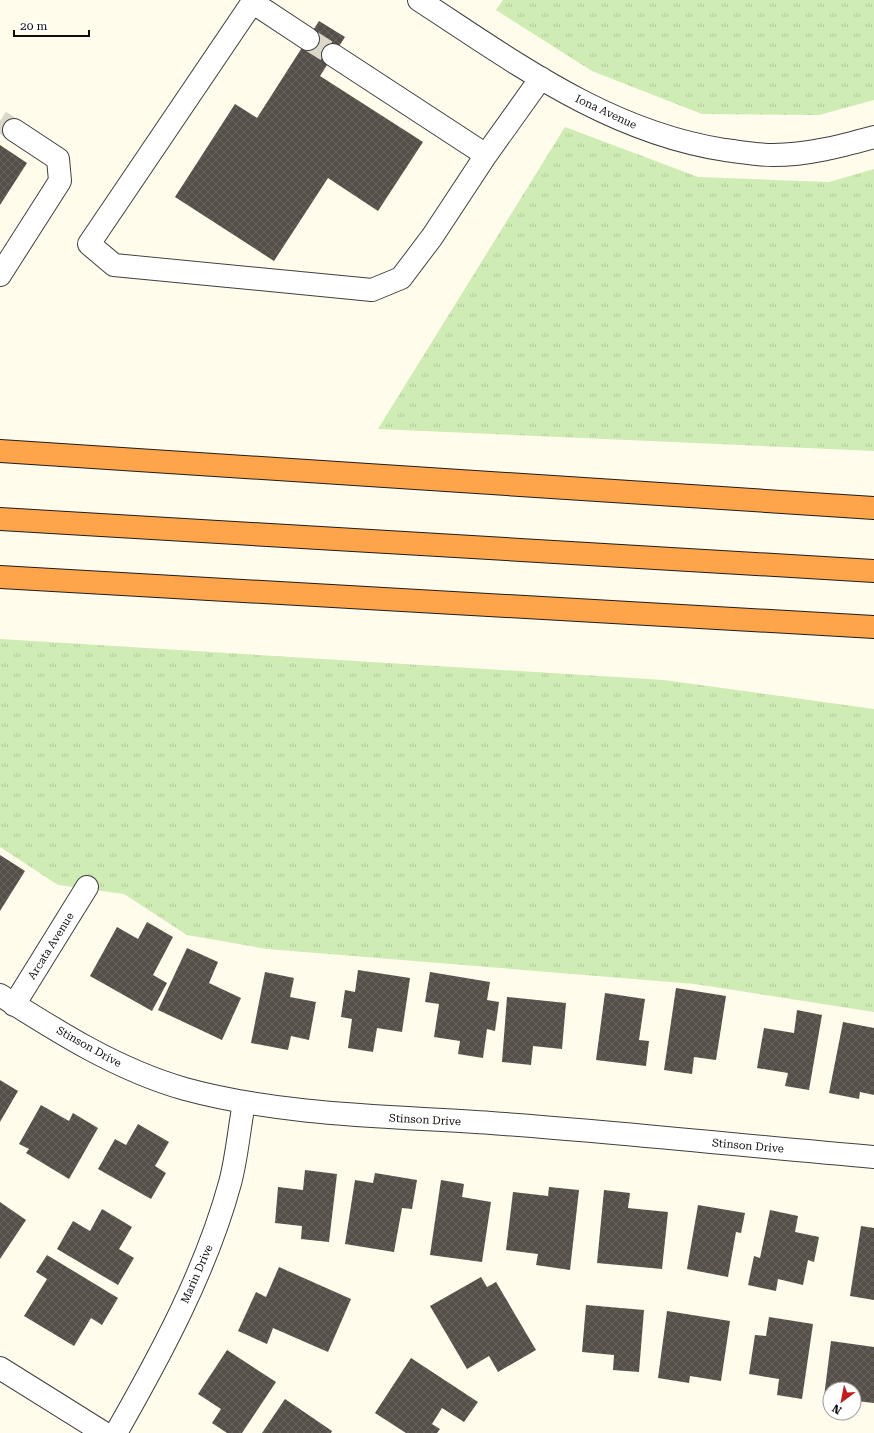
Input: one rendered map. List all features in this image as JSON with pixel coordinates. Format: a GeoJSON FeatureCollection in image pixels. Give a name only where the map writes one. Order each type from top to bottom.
{"type":"FeatureCollection","features":[{"type":"Feature","properties":{"kind":"highway"},"geometry":{"type":"LineString","coordinates":[[0,452],[874,508]]}},
{"type":"Feature","properties":{"kind":"highway"},"geometry":{"type":"LineString","coordinates":[[0,519],[874,570]]}},
{"type":"Feature","properties":{"kind":"highway"},"geometry":{"type":"LineString","coordinates":[[0,577],[874,627]]}},
{"type":"Feature","properties":{"kind":"street","name":"Iona Avenue"},"geometry":{"type":"LineString","coordinates":[[419,0],[574,98],[618,119],[660,135],[696,145],[772,155],[817,152],[874,137]]}},
{"type":"Feature","properties":{"kind":"street"},"geometry":{"type":"LineString","coordinates":[[308,39],[253,1],[89,244],[114,265],[372,290],[401,278],[432,237],[486,155],[541,78]]}},
{"type":"Feature","properties":{"kind":"street"},"geometry":{"type":"LineString","coordinates":[[333,55],[486,155]]}},
{"type":"Feature","properties":{"kind":"street"},"geometry":{"type":"LineString","coordinates":[[0,275],[60,181],[58,159],[14,130]]}},
{"type":"Feature","properties":{"kind":"street","name":"Arcata Avenue"},"geometry":{"type":"LineString","coordinates":[[7,1000],[87,887]]}},
{"type":"Feature","properties":{"kind":"street","name":"Stinson Drive"},"geometry":{"type":"LineString","coordinates":[[7,1000],[109,1061],[184,1089],[244,1103],[302,1111],[490,1123],[874,1157]]}},
{"type":"Feature","properties":{"kind":"street","name":"Marin Drive"},"geometry":{"type":"LineString","coordinates":[[116,1433],[183,1306],[212,1241],[230,1182],[244,1103]]}},
{"type":"Feature","properties":{"kind":"street"},"geometry":{"type":"LineString","coordinates":[[0,1368],[104,1433]]}},
{"type":"Feature","properties":{"kind":"green space"},"geometry":{"type":"Polygon","coordinates":[[[503,0],[874,0],[874,100],[819,115],[702,114],[592,71],[496,10],[503,0]]]}},
{"type":"Feature","properties":{"kind":"green space"},"geometry":{"type":"Polygon","coordinates":[[[565,127],[698,177],[829,182],[874,169],[874,451],[378,429],[565,127]]]}},
{"type":"Feature","properties":{"kind":"green space"},"geometry":{"type":"Polygon","coordinates":[[[0,639],[664,680],[874,709],[874,1012],[695,984],[267,949],[187,935],[124,894],[58,885],[0,847],[0,639]]]}},
{"type":"Feature","properties":{"kind":"building"},"geometry":{"type":"Polygon","coordinates":[[[319,21],[345,37],[320,76],[423,142],[378,211],[328,178],[274,261],[175,197],[235,104],[257,118],[319,21]]]}},
{"type":"Feature","properties":{"kind":"building"},"geometry":{"type":"Polygon","coordinates":[[[0,145],[27,163],[0,205],[0,145]]]}},
{"type":"Feature","properties":{"kind":"building"},"geometry":{"type":"Polygon","coordinates":[[[0,855],[25,871],[0,911],[0,855]]]}},
{"type":"Feature","properties":{"kind":"building"},"geometry":{"type":"Polygon","coordinates":[[[147,922],[173,937],[153,975],[167,983],[152,1011],[90,976],[117,927],[138,939],[147,922]]]}},
{"type":"Feature","properties":{"kind":"building"},"geometry":{"type":"Polygon","coordinates":[[[187,948],[218,962],[209,983],[241,998],[222,1040],[158,1010],[187,948]]]}},
{"type":"Feature","properties":{"kind":"building"},"geometry":{"type":"Polygon","coordinates":[[[358,970],[410,978],[402,1032],[377,1028],[373,1052],[348,1048],[352,1019],[341,1017],[345,990],[355,992],[358,970]]]}},
{"type":"Feature","properties":{"kind":"building"},"geometry":{"type":"Polygon","coordinates":[[[265,972],[294,978],[290,997],[316,1002],[309,1040],[291,1036],[288,1050],[251,1043],[265,972]]]}},
{"type":"Feature","properties":{"kind":"building"},"geometry":{"type":"Polygon","coordinates":[[[430,972],[490,982],[487,1000],[499,1002],[495,1031],[487,1029],[483,1058],[458,1054],[460,1041],[434,1037],[439,1004],[425,1002],[430,972]]]}},
{"type":"Feature","properties":{"kind":"building"},"geometry":{"type":"Polygon","coordinates":[[[676,988],[726,996],[716,1060],[694,1057],[692,1074],[664,1070],[676,988]]]}},
{"type":"Feature","properties":{"kind":"building"},"geometry":{"type":"Polygon","coordinates":[[[605,993],[645,999],[639,1040],[649,1041],[646,1066],[596,1060],[605,993]]]}},
{"type":"Feature","properties":{"kind":"building"},"geometry":{"type":"Polygon","coordinates":[[[507,997],[566,1003],[562,1049],[533,1046],[531,1065],[502,1062],[507,997]]]}},
{"type":"Feature","properties":{"kind":"building"},"geometry":{"type":"Polygon","coordinates":[[[797,1010],[822,1015],[809,1090],[785,1086],[788,1073],[757,1068],[764,1028],[794,1033],[797,1010]]]}},
{"type":"Feature","properties":{"kind":"building"},"geometry":{"type":"Polygon","coordinates":[[[843,1022],[874,1028],[874,1095],[860,1092],[859,1099],[829,1093],[843,1022]]]}},
{"type":"Feature","properties":{"kind":"building"},"geometry":{"type":"Polygon","coordinates":[[[0,1080],[18,1091],[0,1122],[0,1080]]]}},
{"type":"Feature","properties":{"kind":"building"},"geometry":{"type":"Polygon","coordinates":[[[41,1105],[69,1121],[73,1113],[98,1128],[69,1179],[26,1153],[29,1149],[19,1144],[41,1105]]]}},
{"type":"Feature","properties":{"kind":"building"},"geometry":{"type":"Polygon","coordinates":[[[138,1124],[169,1142],[155,1166],[166,1173],[151,1199],[98,1169],[115,1139],[126,1145],[138,1124]]]}},
{"type":"Feature","properties":{"kind":"building"},"geometry":{"type":"Polygon","coordinates":[[[305,1170],[337,1174],[329,1242],[301,1239],[302,1226],[275,1223],[278,1187],[303,1190],[305,1170]]]}},
{"type":"Feature","properties":{"kind":"building"},"geometry":{"type":"Polygon","coordinates":[[[375,1173],[417,1180],[412,1209],[402,1208],[394,1252],[345,1244],[355,1180],[373,1183],[375,1173]]]}},
{"type":"Feature","properties":{"kind":"building"},"geometry":{"type":"Polygon","coordinates":[[[441,1180],[464,1184],[462,1197],[491,1202],[482,1262],[430,1255],[441,1180]]]}},
{"type":"Feature","properties":{"kind":"building"},"geometry":{"type":"Polygon","coordinates":[[[549,1187],[579,1190],[570,1270],[536,1265],[538,1254],[506,1250],[513,1192],[548,1196],[549,1187]]]}},
{"type":"Feature","properties":{"kind":"building"},"geometry":{"type":"Polygon","coordinates":[[[604,1190],[630,1193],[628,1208],[668,1212],[662,1269],[597,1263],[604,1190]]]}},
{"type":"Feature","properties":{"kind":"building"},"geometry":{"type":"Polygon","coordinates":[[[0,1202],[26,1220],[0,1259],[0,1202]]]}},
{"type":"Feature","properties":{"kind":"building"},"geometry":{"type":"Polygon","coordinates":[[[698,1205],[745,1213],[741,1233],[736,1232],[728,1277],[687,1269],[698,1205]]]}},
{"type":"Feature","properties":{"kind":"building"},"geometry":{"type":"Polygon","coordinates":[[[102,1209],[132,1227],[119,1249],[134,1258],[118,1285],[57,1249],[73,1221],[90,1231],[102,1209]]]}},
{"type":"Feature","properties":{"kind":"building"},"geometry":{"type":"Polygon","coordinates":[[[770,1210],[798,1216],[795,1232],[819,1237],[814,1262],[808,1260],[803,1285],[778,1279],[776,1291],[748,1285],[754,1256],[760,1258],[770,1210]]]}},
{"type":"Feature","properties":{"kind":"building"},"geometry":{"type":"Polygon","coordinates":[[[861,1226],[874,1228],[874,1300],[850,1296],[861,1226]]]}},
{"type":"Feature","properties":{"kind":"building"},"geometry":{"type":"Polygon","coordinates":[[[47,1255],[118,1298],[102,1325],[91,1318],[74,1346],[24,1316],[47,1279],[36,1272],[47,1255]]]}},
{"type":"Feature","properties":{"kind":"building"},"geometry":{"type":"Polygon","coordinates":[[[279,1267],[351,1299],[328,1352],[273,1328],[267,1344],[238,1331],[256,1292],[266,1297],[279,1267]]]}},
{"type":"Feature","properties":{"kind":"building"},"geometry":{"type":"Polygon","coordinates":[[[481,1277],[487,1287],[496,1282],[536,1350],[498,1372],[489,1356],[467,1369],[430,1306],[481,1277]]]}},
{"type":"Feature","properties":{"kind":"building"},"geometry":{"type":"Polygon","coordinates":[[[586,1305],[644,1310],[639,1372],[613,1370],[614,1355],[582,1352],[586,1305]]]}},
{"type":"Feature","properties":{"kind":"building"},"geometry":{"type":"Polygon","coordinates":[[[667,1311],[730,1321],[721,1381],[690,1376],[689,1383],[658,1378],[667,1311]]]}},
{"type":"Feature","properties":{"kind":"building"},"geometry":{"type":"Polygon","coordinates":[[[769,1317],[813,1324],[802,1399],[777,1395],[779,1379],[749,1374],[755,1335],[766,1336],[769,1317]]]}},
{"type":"Feature","properties":{"kind":"building"},"geometry":{"type":"Polygon","coordinates":[[[831,1341],[874,1347],[874,1403],[862,1402],[862,1381],[826,1381],[831,1341]]]}},
{"type":"Feature","properties":{"kind":"building"},"geometry":{"type":"Polygon","coordinates":[[[227,1350],[276,1382],[242,1433],[227,1433],[212,1423],[221,1409],[198,1394],[227,1350]]]}},
{"type":"Feature","properties":{"kind":"building"},"geometry":{"type":"Polygon","coordinates":[[[411,1358],[478,1402],[464,1422],[442,1408],[432,1424],[440,1429],[437,1433],[406,1433],[375,1413],[411,1358]]]}},
{"type":"Feature","properties":{"kind":"building"},"geometry":{"type":"Polygon","coordinates":[[[285,1399],[332,1431],[331,1433],[262,1433],[285,1399]]]}},
{"type":"Feature","properties":{"kind":"tunnel"},"geometry":{"type":"LineString","coordinates":[[308,39],[333,55]]}},
{"type":"Feature","properties":{"kind":"tunnel"},"geometry":{"type":"LineString","coordinates":[[0,121],[14,130]]}}]}
